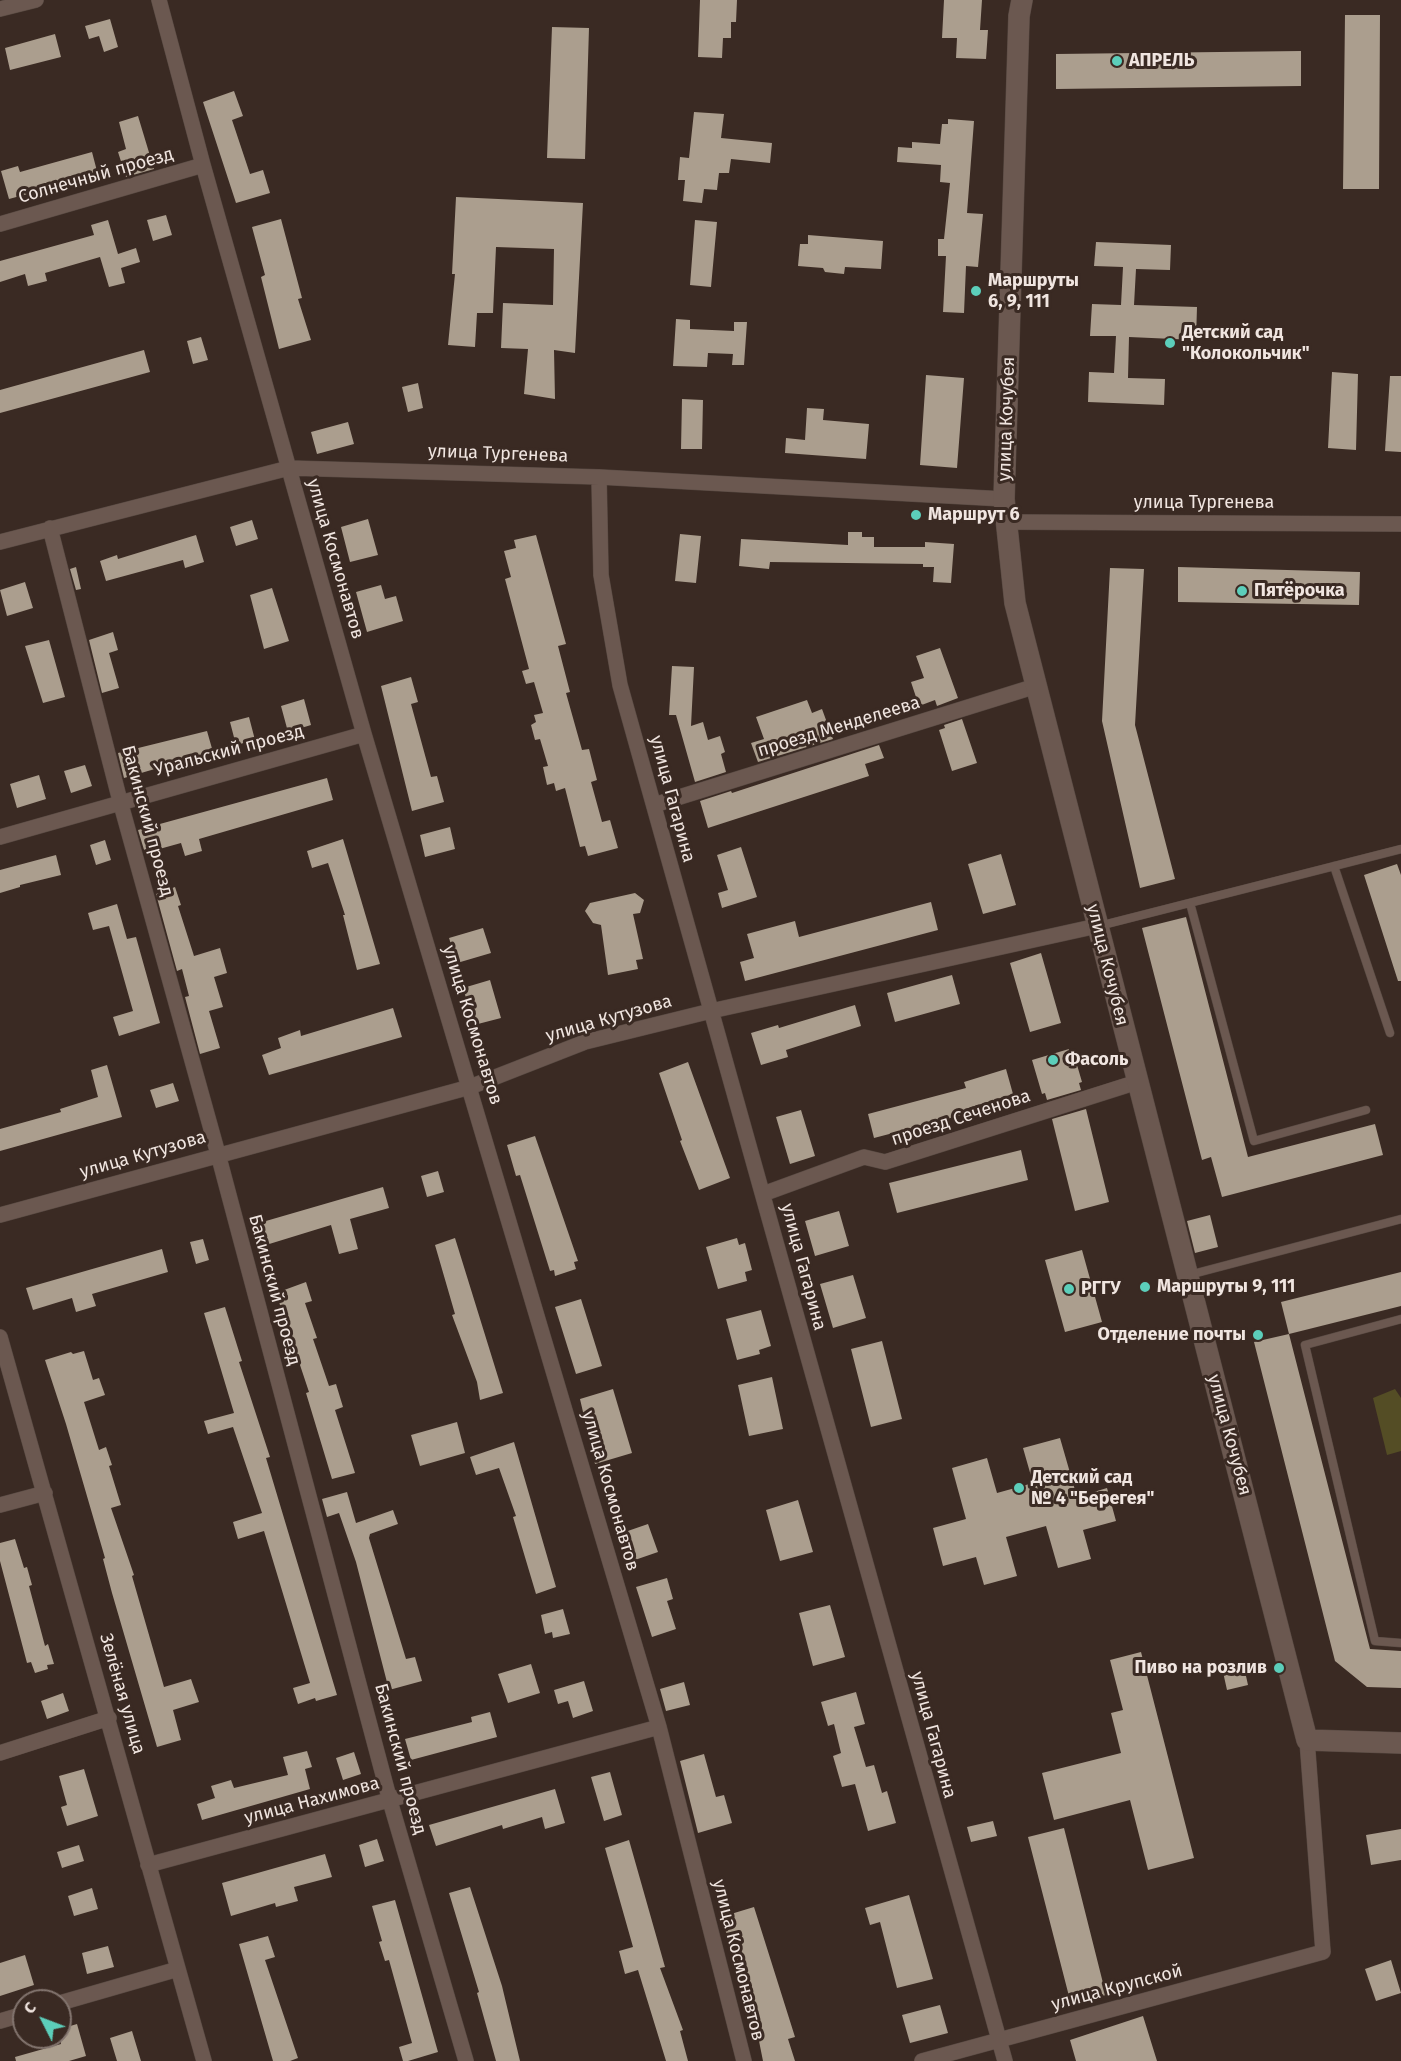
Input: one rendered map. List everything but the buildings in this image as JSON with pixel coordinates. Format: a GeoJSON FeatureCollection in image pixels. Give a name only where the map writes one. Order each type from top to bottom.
{"type":"FeatureCollection","features":[{"type":"Feature","properties":{"kind":"main road","name":"улица Кочубея"},"geometry":{"type":"LineString","coordinates":[[1022,0],[1019,28],[1004,499],[1015,603],[1307,1740]]}},
{"type":"Feature","properties":{"kind":"main road"},"geometry":{"type":"LineString","coordinates":[[1307,1740],[1401,1743]]}},
{"type":"Feature","properties":{"kind":"street"},"geometry":{"type":"LineString","coordinates":[[0,9],[36,0]]}},
{"type":"Feature","properties":{"kind":"street","name":"улица Космонавтов"},"geometry":{"type":"LineString","coordinates":[[159,0],[203,165],[364,734],[659,1727],[744,2061]]}},
{"type":"Feature","properties":{"kind":"street","name":"Солнечный проезд"},"geometry":{"type":"LineString","coordinates":[[0,224],[203,165]]}},
{"type":"Feature","properties":{"kind":"street","name":"улица Тургенева"},"geometry":{"type":"LineString","coordinates":[[0,542],[289,468],[599,477],[1004,499]]}},
{"type":"Feature","properties":{"kind":"street","name":"улица Гагарина"},"geometry":{"type":"LineString","coordinates":[[599,477],[601,575],[620,685],[997,2041],[1005,2061]]}},
{"type":"Feature","properties":{"kind":"street","name":"улица Тургенева"},"geometry":{"type":"LineString","coordinates":[[1006,522],[1401,524]]}},
{"type":"Feature","properties":{"kind":"street","name":"Бакинский проезд"},"geometry":{"type":"LineString","coordinates":[[50,528],[120,801],[218,1154],[390,1800],[466,2061]]}},
{"type":"Feature","properties":{"kind":"street","name":"проезд Менделеева"},"geometry":{"type":"LineString","coordinates":[[654,805],[1036,686]]}},
{"type":"Feature","properties":{"kind":"street","name":"Уральский проезд"},"geometry":{"type":"LineString","coordinates":[[0,837],[120,801],[364,734]]}},
{"type":"Feature","properties":{"kind":"street","name":"улица Кутузова"},"geometry":{"type":"LineString","coordinates":[[0,1215],[470,1087],[585,1042],[711,1011],[1097,926]]}},
{"type":"Feature","properties":{"kind":"street","name":"проезд Сеченова"},"geometry":{"type":"LineString","coordinates":[[763,1194],[864,1157],[885,1162],[1137,1082]]}},
{"type":"Feature","properties":{"kind":"street","name":"Зелёная улица"},"geometry":{"type":"LineString","coordinates":[[0,1338],[204,2061]]}},
{"type":"Feature","properties":{"kind":"street"},"geometry":{"type":"LineString","coordinates":[[0,1505],[45,1493]]}},
{"type":"Feature","properties":{"kind":"street"},"geometry":{"type":"LineString","coordinates":[[0,1752],[109,1718]]}},
{"type":"Feature","properties":{"kind":"street","name":"улица Нахимова"},"geometry":{"type":"LineString","coordinates":[[148,1865],[659,1727]]}},
{"type":"Feature","properties":{"kind":"street","name":"улица Кочубея"},"geometry":{"type":"LineString","coordinates":[[1307,1740],[1323,1952]]}},
{"type":"Feature","properties":{"kind":"street","name":"улица Крупской"},"geometry":{"type":"LineString","coordinates":[[922,2061],[1323,1952]]}},
{"type":"Feature","properties":{"kind":"street"},"geometry":{"type":"LineString","coordinates":[[72,2000],[178,1969]]}},
{"type":"Feature","properties":{"kind":"lane"},"geometry":{"type":"LineString","coordinates":[[1097,926],[1401,849]]}},
{"type":"Feature","properties":{"kind":"lane"},"geometry":{"type":"LineString","coordinates":[[1334,866],[1390,1033]]}},
{"type":"Feature","properties":{"kind":"lane"},"geometry":{"type":"LineString","coordinates":[[1190,903],[1254,1141],[1366,1110]]}},
{"type":"Feature","properties":{"kind":"lane"},"geometry":{"type":"LineString","coordinates":[[1187,1275],[1401,1219]]}},
{"type":"Feature","properties":{"kind":"lane"},"geometry":{"type":"LineString","coordinates":[[1401,1319],[1305,1345],[1375,1641],[1401,1642]]}},
{"type":"Feature","properties":{"kind":"shaded area"},"geometry":{"type":"Polygon","coordinates":[[[1395,1389],[1401,1398],[1401,1451],[1387,1455],[1373,1398],[1395,1389]]]}},
{"type":"Feature","properties":{"kind":"place","name":"АПРЕЛЬ"},"geometry":{"type":"Point","coordinates":[1117,61]}},
{"type":"Feature","properties":{"kind":"place","name":"Маршруты 6, 9, 111"},"geometry":{"type":"Point","coordinates":[976,291]}},
{"type":"Feature","properties":{"kind":"place","name":"Детский сад \"Колокольчик\""},"geometry":{"type":"Point","coordinates":[1170,343]}},
{"type":"Feature","properties":{"kind":"place","name":"Маршрут 6"},"geometry":{"type":"Point","coordinates":[916,515]}},
{"type":"Feature","properties":{"kind":"place","name":"Пятёрочка"},"geometry":{"type":"Point","coordinates":[1242,591]}},
{"type":"Feature","properties":{"kind":"place","name":"Фасоль"},"geometry":{"type":"Point","coordinates":[1053,1060]}},
{"type":"Feature","properties":{"kind":"place","name":"Маршруты 9, 111"},"geometry":{"type":"Point","coordinates":[1145,1287]}},
{"type":"Feature","properties":{"kind":"place","name":"РГГУ"},"geometry":{"type":"Point","coordinates":[1069,1289]}},
{"type":"Feature","properties":{"kind":"place","name":"Отделение почты"},"geometry":{"type":"Point","coordinates":[1258,1335]}},
{"type":"Feature","properties":{"kind":"place","name":"Детский сад № 4 \"Берегея\""},"geometry":{"type":"Point","coordinates":[1019,1488]}},
{"type":"Feature","properties":{"kind":"place","name":"Пиво на розлив"},"geometry":{"type":"Point","coordinates":[1279,1668]}}]}
